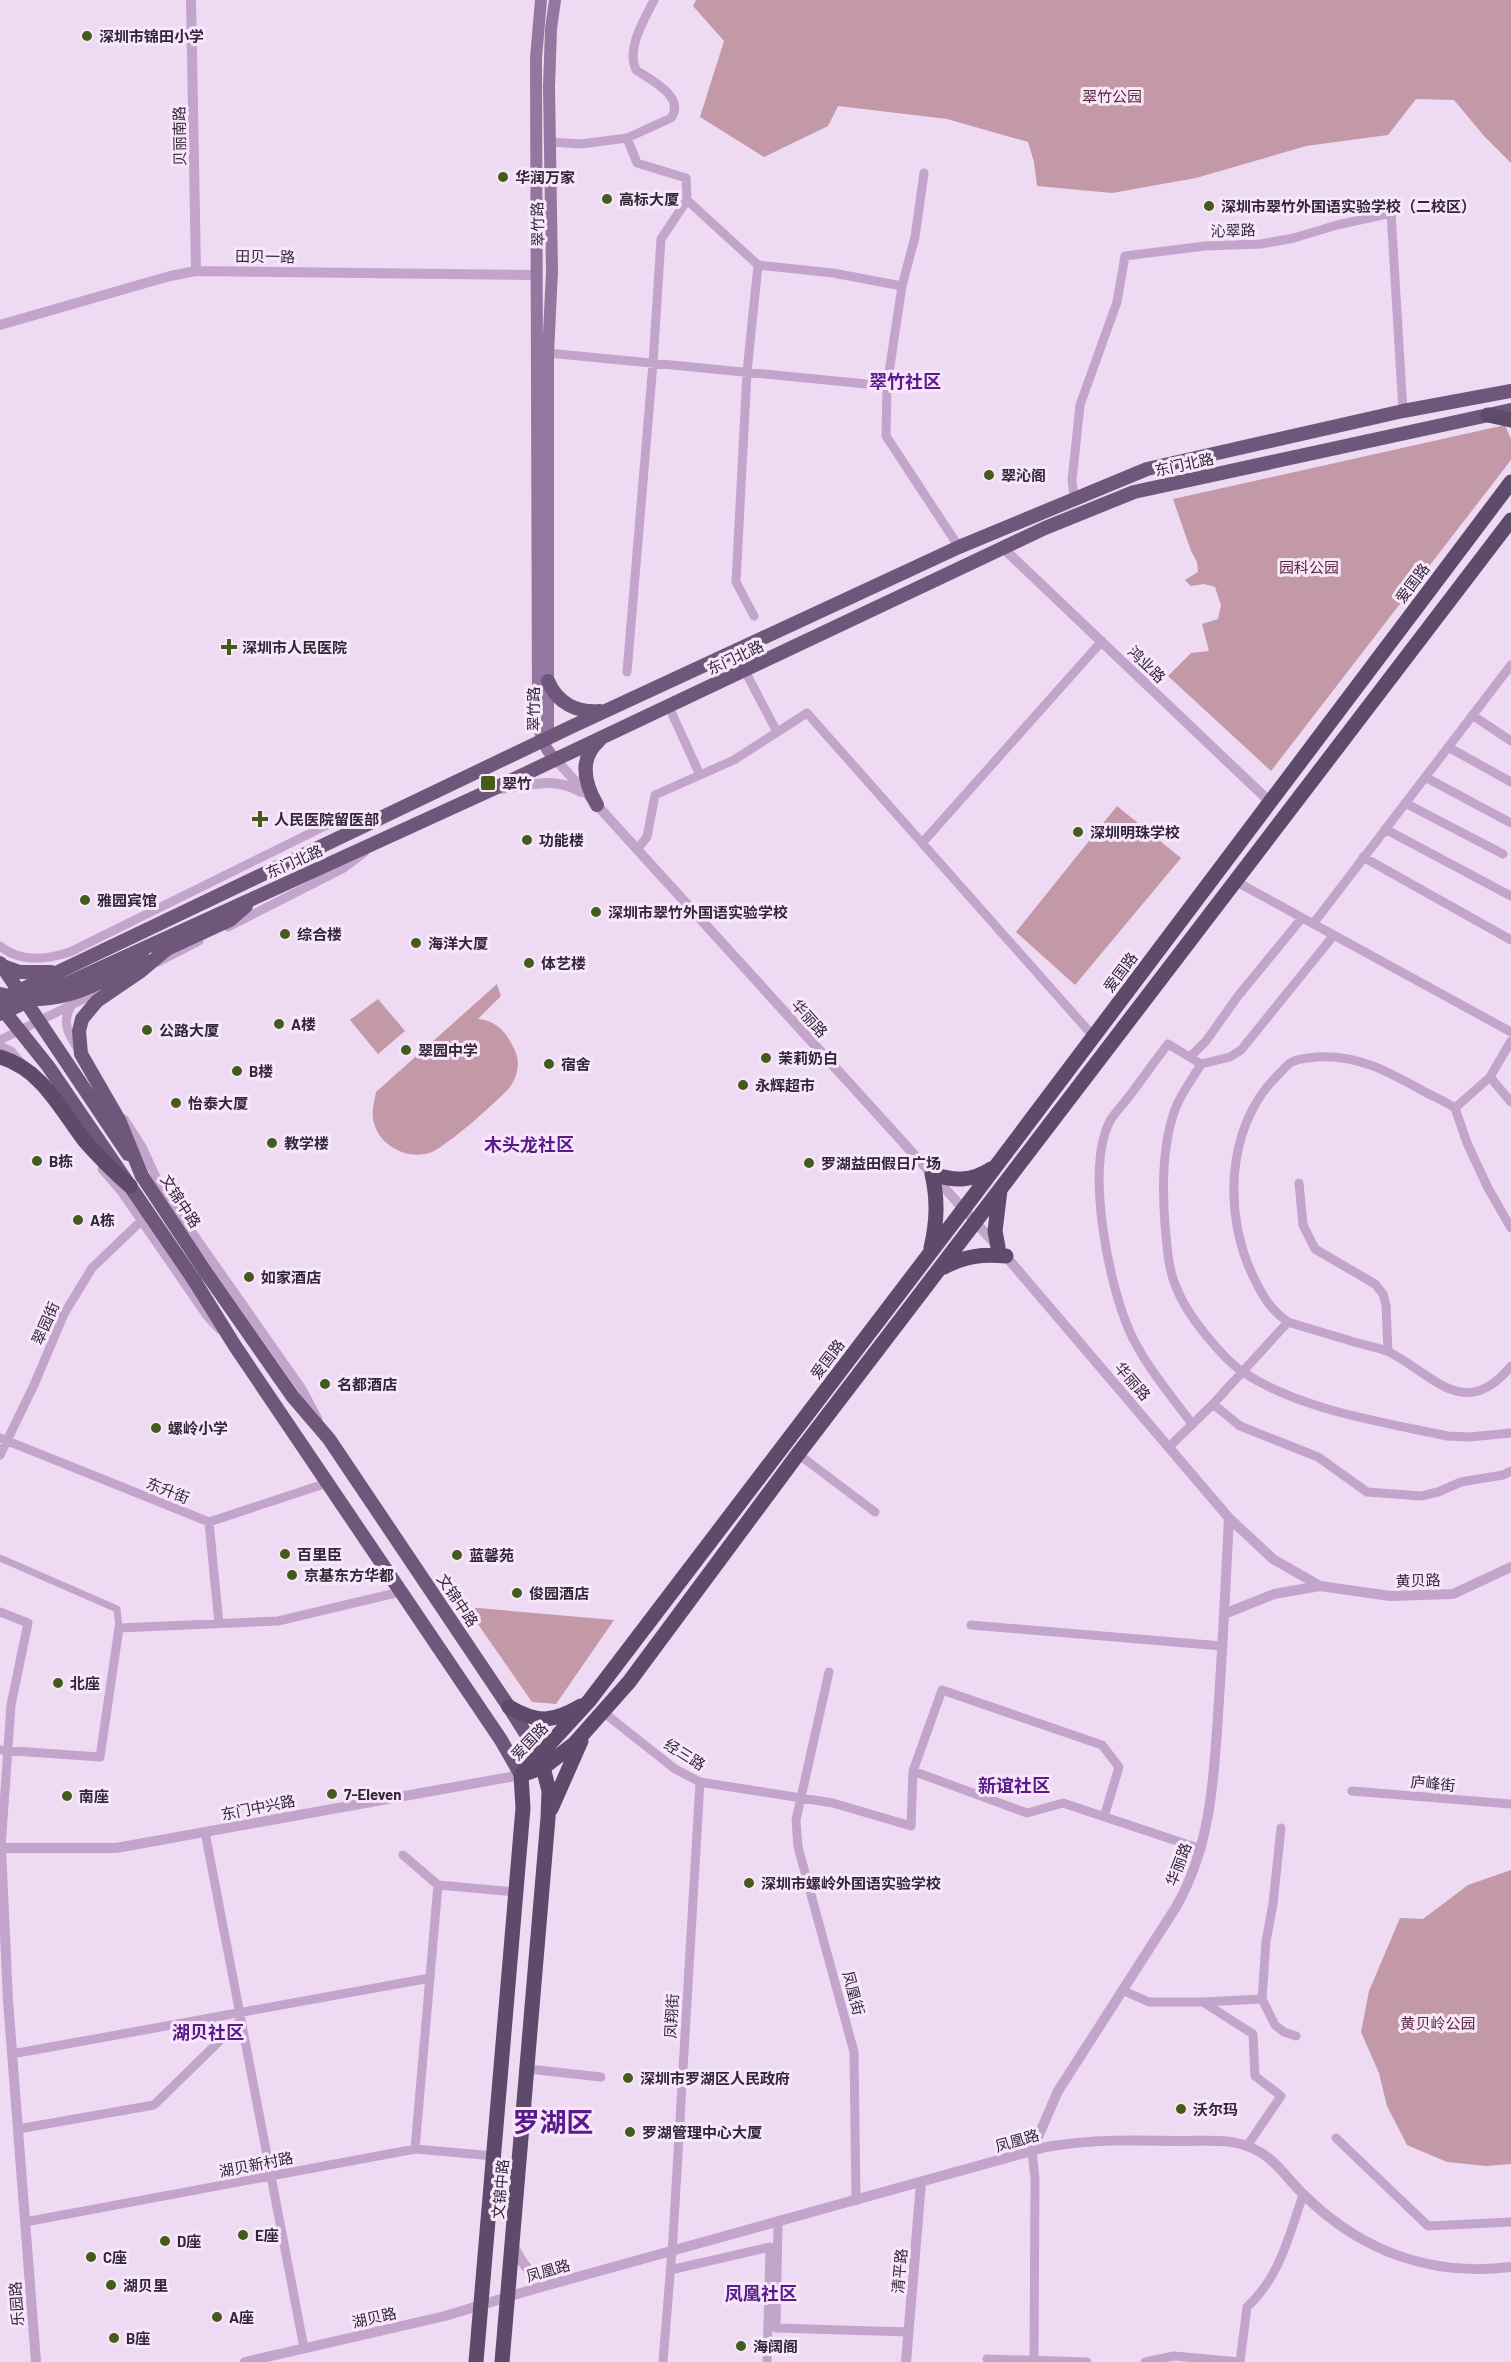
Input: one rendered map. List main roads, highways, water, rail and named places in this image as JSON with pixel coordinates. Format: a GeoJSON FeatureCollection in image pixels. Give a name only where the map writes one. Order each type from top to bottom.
{"type":"FeatureCollection","features":[{"type":"Feature","properties":{"kind":"highway"},"geometry":{"type":"LineString","coordinates":[[1488,415],[1511,420]]}},
{"type":"Feature","properties":{"kind":"highway","name":"爱国路"},"geometry":{"type":"LineString","coordinates":[[542,1762],[964,1209],[1511,482]]}},
{"type":"Feature","properties":{"kind":"highway","name":"爱国路"},"geometry":{"type":"LineString","coordinates":[[521,1775],[585,1733],[629,1682],[798,1454],[1511,520]]}},
{"type":"Feature","properties":{"kind":"highway"},"geometry":{"type":"LineString","coordinates":[[0,1056],[25,1068],[41,1082],[86,1142],[130,1186]]}},
{"type":"Feature","properties":{"kind":"highway"},"geometry":{"type":"LineString","coordinates":[[929,1254],[937,1211],[932,1174],[957,1180],[971,1179],[995,1167]]}},
{"type":"Feature","properties":{"kind":"highway"},"geometry":{"type":"LineString","coordinates":[[938,1270],[959,1259],[973,1255],[1002,1252],[995,1231],[1000,1189]]}},
{"type":"Feature","properties":{"kind":"highway"},"geometry":{"type":"LineString","coordinates":[[509,1707],[543,1720],[555,1719],[589,1701]]}},
{"type":"Feature","properties":{"kind":"highway"},"geometry":{"type":"LineString","coordinates":[[548,1818],[585,1733]]}},
{"type":"Feature","properties":{"kind":"highway","name":"文锦中路"},"geometry":{"type":"LineString","coordinates":[[502,2362],[548,1818],[549,1791],[542,1762]]}},
{"type":"Feature","properties":{"kind":"highway","name":"文锦中路"},"geometry":{"type":"LineString","coordinates":[[476,2362],[523,1808],[521,1775]]}},
{"type":"Feature","properties":{"kind":"main road","name":"翠竹路"},"geometry":{"type":"LineString","coordinates":[[541,0],[536,58],[538,699],[545,740]]}},
{"type":"Feature","properties":{"kind":"main road","name":"翠竹路"},"geometry":{"type":"LineString","coordinates":[[555,0],[550,51],[552,272],[548,353],[548,681],[545,748],[556,760]]}},
{"type":"Feature","properties":{"kind":"main road"},"geometry":{"type":"LineString","coordinates":[[1487,394],[1511,385]]}},
{"type":"Feature","properties":{"kind":"main road","name":"东门北路"},"geometry":{"type":"LineString","coordinates":[[0,1000],[606,711],[959,547],[1074,498],[1147,469],[1403,411],[1511,391]]}},
{"type":"Feature","properties":{"kind":"main road","name":"东门北路"},"geometry":{"type":"LineString","coordinates":[[0,1014],[556,760],[1045,528],[1134,492],[1511,410]]}},
{"type":"Feature","properties":{"kind":"main road"},"geometry":{"type":"LineString","coordinates":[[548,681],[552,691],[567,705],[588,711],[606,711]]}},
{"type":"Feature","properties":{"kind":"main road"},"geometry":{"type":"LineString","coordinates":[[593,801],[586,780],[585,768],[587,756],[593,746],[603,738]]}},
{"type":"Feature","properties":{"kind":"main road"},"geometry":{"type":"LineString","coordinates":[[0,994],[29,1000],[62,998],[166,954],[230,920],[254,897]]}},
{"type":"Feature","properties":{"kind":"main road"},"geometry":{"type":"LineString","coordinates":[[142,1176],[119,1120],[81,1054],[79,1031],[82,1019],[98,1001],[166,954]]}},
{"type":"Feature","properties":{"kind":"main road"},"geometry":{"type":"LineString","coordinates":[[0,964],[31,973],[56,972]]}},
{"type":"Feature","properties":{"kind":"main road","name":"文锦中路"},"geometry":{"type":"LineString","coordinates":[[0,964],[142,1176],[199,1276],[235,1346],[501,1740],[521,1775]]}},
{"type":"Feature","properties":{"kind":"main road","name":"文锦中路"},"geometry":{"type":"LineString","coordinates":[[0,1006],[48,1066],[130,1186],[293,1397],[329,1440],[509,1707],[542,1762]]}},
{"type":"Feature","properties":{"kind":"place","name":"深圳市锦田小学"},"geometry":{"type":"Point","coordinates":[87,36]}},
{"type":"Feature","properties":{"kind":"place","name":"华润万家"},"geometry":{"type":"Point","coordinates":[503,177]}},
{"type":"Feature","properties":{"kind":"place","name":"高标大厦"},"geometry":{"type":"Point","coordinates":[607,199]}},
{"type":"Feature","properties":{"kind":"place","name":"深圳市翠竹外国语实验学校（二校区）"},"geometry":{"type":"Point","coordinates":[1209,206]}},
{"type":"Feature","properties":{"kind":"place","name":"翠沁阁"},"geometry":{"type":"Point","coordinates":[989,475]}},
{"type":"Feature","properties":{"kind":"place","name":"深圳市人民医院"},"geometry":{"type":"Point","coordinates":[229,647]}},
{"type":"Feature","properties":{"kind":"place","name":"翠竹"},"geometry":{"type":"Point","coordinates":[488,783]}},
{"type":"Feature","properties":{"kind":"place","name":"人民医院留医部"},"geometry":{"type":"Point","coordinates":[260,819]}},
{"type":"Feature","properties":{"kind":"place","name":"深圳明珠学校"},"geometry":{"type":"Point","coordinates":[1078,832]}},
{"type":"Feature","properties":{"kind":"place","name":"功能楼"},"geometry":{"type":"Point","coordinates":[527,840]}},
{"type":"Feature","properties":{"kind":"place","name":"雅园宾馆"},"geometry":{"type":"Point","coordinates":[85,900]}},
{"type":"Feature","properties":{"kind":"place","name":"深圳市翠竹外国语实验学校"},"geometry":{"type":"Point","coordinates":[596,912]}},
{"type":"Feature","properties":{"kind":"place","name":"综合楼"},"geometry":{"type":"Point","coordinates":[285,934]}},
{"type":"Feature","properties":{"kind":"place","name":"海洋大厦"},"geometry":{"type":"Point","coordinates":[416,943]}},
{"type":"Feature","properties":{"kind":"place","name":"体艺楼"},"geometry":{"type":"Point","coordinates":[529,963]}},
{"type":"Feature","properties":{"kind":"place","name":"A楼"},"geometry":{"type":"Point","coordinates":[279,1024]}},
{"type":"Feature","properties":{"kind":"place","name":"公路大厦"},"geometry":{"type":"Point","coordinates":[147,1030]}},
{"type":"Feature","properties":{"kind":"place","name":"翠园中学"},"geometry":{"type":"Point","coordinates":[406,1050]}},
{"type":"Feature","properties":{"kind":"place","name":"茉莉奶白"},"geometry":{"type":"Point","coordinates":[766,1058]}},
{"type":"Feature","properties":{"kind":"place","name":"宿舍"},"geometry":{"type":"Point","coordinates":[549,1064]}},
{"type":"Feature","properties":{"kind":"place","name":"B楼"},"geometry":{"type":"Point","coordinates":[237,1071]}},
{"type":"Feature","properties":{"kind":"place","name":"永辉超市"},"geometry":{"type":"Point","coordinates":[743,1085]}},
{"type":"Feature","properties":{"kind":"place","name":"怡泰大厦"},"geometry":{"type":"Point","coordinates":[176,1103]}},
{"type":"Feature","properties":{"kind":"place","name":"教学楼"},"geometry":{"type":"Point","coordinates":[272,1143]}},
{"type":"Feature","properties":{"kind":"place","name":"B栋"},"geometry":{"type":"Point","coordinates":[37,1161]}},
{"type":"Feature","properties":{"kind":"place","name":"罗湖益田假日广场"},"geometry":{"type":"Point","coordinates":[809,1163]}},
{"type":"Feature","properties":{"kind":"place","name":"A栋"},"geometry":{"type":"Point","coordinates":[78,1220]}},
{"type":"Feature","properties":{"kind":"place","name":"如家酒店"},"geometry":{"type":"Point","coordinates":[249,1277]}},
{"type":"Feature","properties":{"kind":"place","name":"名都酒店"},"geometry":{"type":"Point","coordinates":[325,1384]}},
{"type":"Feature","properties":{"kind":"place","name":"螺岭小学"},"geometry":{"type":"Point","coordinates":[156,1428]}},
{"type":"Feature","properties":{"kind":"place","name":"百里臣"},"geometry":{"type":"Point","coordinates":[285,1554]}},
{"type":"Feature","properties":{"kind":"place","name":"蓝馨苑"},"geometry":{"type":"Point","coordinates":[457,1555]}},
{"type":"Feature","properties":{"kind":"place","name":"京基东方华都"},"geometry":{"type":"Point","coordinates":[292,1575]}},
{"type":"Feature","properties":{"kind":"place","name":"俊园酒店"},"geometry":{"type":"Point","coordinates":[517,1593]}},
{"type":"Feature","properties":{"kind":"place","name":"北座"},"geometry":{"type":"Point","coordinates":[58,1683]}},
{"type":"Feature","properties":{"kind":"place","name":"7-Eleven"},"geometry":{"type":"Point","coordinates":[332,1794]}},
{"type":"Feature","properties":{"kind":"place","name":"南座"},"geometry":{"type":"Point","coordinates":[67,1796]}},
{"type":"Feature","properties":{"kind":"place","name":"深圳市螺岭外国语实验学校"},"geometry":{"type":"Point","coordinates":[749,1883]}},
{"type":"Feature","properties":{"kind":"place","name":"深圳市罗湖区人民政府"},"geometry":{"type":"Point","coordinates":[628,2078]}},
{"type":"Feature","properties":{"kind":"place","name":"沃尔玛"},"geometry":{"type":"Point","coordinates":[1181,2109]}},
{"type":"Feature","properties":{"kind":"place","name":"罗湖管理中心大厦"},"geometry":{"type":"Point","coordinates":[630,2132]}},
{"type":"Feature","properties":{"kind":"place","name":"E座"},"geometry":{"type":"Point","coordinates":[243,2235]}},
{"type":"Feature","properties":{"kind":"place","name":"D座"},"geometry":{"type":"Point","coordinates":[165,2241]}},
{"type":"Feature","properties":{"kind":"place","name":"C座"},"geometry":{"type":"Point","coordinates":[91,2257]}},
{"type":"Feature","properties":{"kind":"place","name":"湖贝里"},"geometry":{"type":"Point","coordinates":[111,2285]}},
{"type":"Feature","properties":{"kind":"place","name":"A座"},"geometry":{"type":"Point","coordinates":[217,2317]}},
{"type":"Feature","properties":{"kind":"place","name":"B座"},"geometry":{"type":"Point","coordinates":[114,2338]}},
{"type":"Feature","properties":{"kind":"place","name":"海阔阁"},"geometry":{"type":"Point","coordinates":[741,2346]}},
{"type":"Feature","properties":{"kind":"district","name":"翠竹社区"},"geometry":{"type":"Point","coordinates":[905,381]}},
{"type":"Feature","properties":{"kind":"district","name":"木头龙社区"},"geometry":{"type":"Point","coordinates":[529,1144]}},
{"type":"Feature","properties":{"kind":"district","name":"新谊社区"},"geometry":{"type":"Point","coordinates":[1014,1785]}},
{"type":"Feature","properties":{"kind":"district","name":"湖贝社区"},"geometry":{"type":"Point","coordinates":[208,2032]}},
{"type":"Feature","properties":{"kind":"district","name":"罗湖区"},"geometry":{"type":"Point","coordinates":[553,2121]}},
{"type":"Feature","properties":{"kind":"district","name":"凤凰社区"},"geometry":{"type":"Point","coordinates":[761,2293]}},
{"type":"Feature","properties":{"kind":"park label","name":"翠竹公园"},"geometry":{"type":"Point","coordinates":[1112,96]}},
{"type":"Feature","properties":{"kind":"park label","name":"园科公园"},"geometry":{"type":"Point","coordinates":[1309,567]}},
{"type":"Feature","properties":{"kind":"park label","name":"黄贝岭公园"},"geometry":{"type":"Point","coordinates":[1438,2023]}}]}
